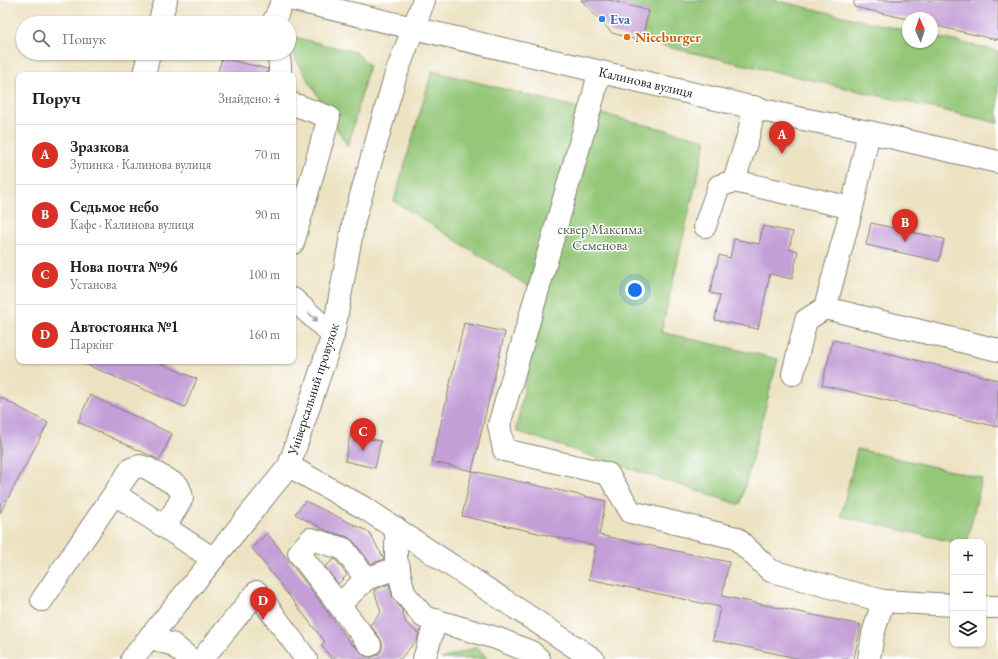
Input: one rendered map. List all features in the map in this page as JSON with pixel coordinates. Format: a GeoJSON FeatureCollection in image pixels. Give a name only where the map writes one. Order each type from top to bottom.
{"type":"FeatureCollection","features":[{"type":"Feature","properties":{"kind":"street"},"geometry":{"type":"LineString","coordinates":[[161,16],[166,0]]}},
{"type":"Feature","properties":{"kind":"street"},"geometry":{"type":"LineString","coordinates":[[275,16],[283,0]]}},
{"type":"Feature","properties":{"kind":"street","name":"Калинова вулиця"},"geometry":{"type":"LineString","coordinates":[[294,0],[414,27],[599,72],[998,162]]}},
{"type":"Feature","properties":{"kind":"street","name":"Універсальний провулок"},"geometry":{"type":"LineString","coordinates":[[132,659],[289,466],[333,335],[354,220],[395,77],[424,0]]}},
{"type":"Feature","properties":{"kind":"street"},"geometry":{"type":"LineString","coordinates":[[279,60],[280,72]]}},
{"type":"Feature","properties":{"kind":"street"},"geometry":{"type":"LineString","coordinates":[[599,72],[593,98],[499,425],[504,450],[608,474],[631,512],[736,538],[771,571],[883,601],[950,605]]}},
{"type":"Feature","properties":{"kind":"street"},"geometry":{"type":"LineString","coordinates":[[296,105],[329,117],[296,232]]}},
{"type":"Feature","properties":{"kind":"street"},"geometry":{"type":"LineString","coordinates":[[734,180],[749,133],[754,107]]}},
{"type":"Feature","properties":{"kind":"street"},"geometry":{"type":"LineString","coordinates":[[793,374],[806,320],[824,308],[852,208],[869,132]]}},
{"type":"Feature","properties":{"kind":"street"},"geometry":{"type":"LineString","coordinates":[[705,226],[720,186],[734,180],[852,208]]}},
{"type":"Feature","properties":{"kind":"street"},"geometry":{"type":"LineString","coordinates":[[296,302],[333,335]]}},
{"type":"Feature","properties":{"kind":"street"},"geometry":{"type":"LineString","coordinates":[[824,308],[998,350]]}},
{"type":"Feature","properties":{"kind":"street"},"geometry":{"type":"LineString","coordinates":[[42,600],[132,469],[140,466],[147,468],[178,486],[182,498],[165,527]]}},
{"type":"Feature","properties":{"kind":"street"},"geometry":{"type":"LineString","coordinates":[[289,466],[366,509],[396,528],[593,659]]}},
{"type":"Feature","properties":{"kind":"street"},"geometry":{"type":"LineString","coordinates":[[115,494],[213,559]]}},
{"type":"Feature","properties":{"kind":"street"},"geometry":{"type":"LineString","coordinates":[[396,528],[396,558],[404,593],[424,617],[496,638],[532,652],[539,659]]}},
{"type":"Feature","properties":{"kind":"street"},"geometry":{"type":"LineString","coordinates":[[366,579],[344,549],[311,539],[299,553],[370,645]]}},
{"type":"Feature","properties":{"kind":"street"},"geometry":{"type":"LineString","coordinates":[[339,605],[366,579],[398,567]]}},
{"type":"Feature","properties":{"kind":"street"},"geometry":{"type":"LineString","coordinates":[[151,635],[162,642],[172,644],[203,658],[257,592],[306,659]]}},
{"type":"Feature","properties":{"kind":"street"},"geometry":{"type":"LineString","coordinates":[[869,659],[873,634],[883,601]]}},
{"type":"Feature","properties":{"kind":"street"},"geometry":{"type":"LineString","coordinates":[[986,607],[998,607]]}},
{"type":"Feature","properties":{"kind":"street"},"geometry":{"type":"LineString","coordinates":[[424,659],[436,620]]}},
{"type":"Feature","properties":{"kind":"green space"},"geometry":{"type":"Polygon","coordinates":[[[609,0],[774,0],[902,30],[902,48],[938,48],[938,37],[998,51],[998,123],[641,41],[649,11],[609,0]]]}},
{"type":"Feature","properties":{"kind":"green space"},"geometry":{"type":"Polygon","coordinates":[[[296,37],[355,52],[369,65],[348,147],[296,60],[296,37]]]}},
{"type":"Feature","properties":{"kind":"green space","name":"сквер Максима Семенова"},"geometry":{"type":"Polygon","coordinates":[[[432,71],[706,140],[661,332],[778,359],[740,505],[516,431],[542,295],[394,201],[432,71]]]}},
{"type":"Feature","properties":{"kind":"green space"},"geometry":{"type":"Polygon","coordinates":[[[857,449],[982,478],[968,539],[950,539],[950,541],[841,516],[857,449]]]}},
{"type":"Feature","properties":{"kind":"green space"},"geometry":{"type":"Polygon","coordinates":[[[477,647],[488,659],[441,659],[477,647]]]}},
{"type":"Feature","properties":{"kind":"building"},"geometry":{"type":"Polygon","coordinates":[[[581,0],[609,0],[649,11],[641,41],[612,33],[581,0]]]}},
{"type":"Feature","properties":{"kind":"building"},"geometry":{"type":"Polygon","coordinates":[[[854,0],[998,0],[998,40],[938,26],[938,12],[902,12],[902,18],[854,7],[854,0]]]}},
{"type":"Feature","properties":{"kind":"building"},"geometry":{"type":"Polygon","coordinates":[[[221,60],[230,60],[268,69],[268,72],[218,72],[221,60]]]}},
{"type":"Feature","properties":{"kind":"building"},"geometry":{"type":"Polygon","coordinates":[[[871,223],[944,239],[939,261],[866,245],[871,223]]]}},
{"type":"Feature","properties":{"kind":"building"},"geometry":{"type":"Polygon","coordinates":[[[763,226],[793,232],[789,249],[798,251],[792,279],[770,274],[758,329],[715,320],[720,295],[710,293],[719,255],[730,258],[734,239],[759,244],[763,226]]]}},
{"type":"Feature","properties":{"kind":"building"},"geometry":{"type":"Polygon","coordinates":[[[464,323],[505,332],[472,471],[432,462],[464,323]]]}},
{"type":"Feature","properties":{"kind":"building"},"geometry":{"type":"Polygon","coordinates":[[[833,340],[998,380],[998,427],[822,385],[833,340]]]}},
{"type":"Feature","properties":{"kind":"building"},"geometry":{"type":"Polygon","coordinates":[[[85,364],[162,364],[197,379],[185,407],[85,364]]]}},
{"type":"Feature","properties":{"kind":"building"},"geometry":{"type":"Polygon","coordinates":[[[90,395],[172,434],[160,460],[78,422],[90,395]]]}},
{"type":"Feature","properties":{"kind":"building"},"geometry":{"type":"Polygon","coordinates":[[[0,397],[48,423],[0,513],[0,397]]]}},
{"type":"Feature","properties":{"kind":"building"},"geometry":{"type":"Polygon","coordinates":[[[350,435],[381,441],[375,468],[345,461],[350,435]]]}},
{"type":"Feature","properties":{"kind":"building"},"geometry":{"type":"Polygon","coordinates":[[[472,471],[606,501],[599,535],[729,562],[722,596],[861,625],[854,659],[801,659],[713,640],[720,607],[589,579],[596,546],[462,516],[472,471]]]}},
{"type":"Feature","properties":{"kind":"building"},"geometry":{"type":"Polygon","coordinates":[[[305,501],[369,532],[384,559],[371,564],[354,542],[348,537],[327,531],[295,514],[305,501]]]}},
{"type":"Feature","properties":{"kind":"building"},"geometry":{"type":"Polygon","coordinates":[[[267,533],[353,646],[354,645],[365,656],[372,657],[378,655],[382,649],[380,638],[370,625],[381,612],[374,590],[389,584],[392,596],[402,610],[406,623],[419,634],[417,640],[400,659],[332,659],[321,645],[325,642],[252,548],[267,533]]]}},
{"type":"Feature","properties":{"kind":"building"},"geometry":{"type":"Polygon","coordinates":[[[334,559],[347,575],[338,584],[325,567],[334,559]]]}},
{"type":"Feature","properties":{"kind":"place","name":"Eva"},"geometry":{"type":"Point","coordinates":[602,19]}},
{"type":"Feature","properties":{"kind":"place","name":"Niceburger"},"geometry":{"type":"Point","coordinates":[627,37]}},
{"type":"Feature","properties":{"kind":"place","name":"Зразкова"},"geometry":{"type":"Point","coordinates":[782,154]}},
{"type":"Feature","properties":{"kind":"place","name":"Седьмое небо"},"geometry":{"type":"Point","coordinates":[905,242]}},
{"type":"Feature","properties":{"kind":"place","name":"Нова почта №96"},"geometry":{"type":"Point","coordinates":[363,451]}},
{"type":"Feature","properties":{"kind":"place","name":"Автостоянка №1"},"geometry":{"type":"Point","coordinates":[263,620]}}]}
